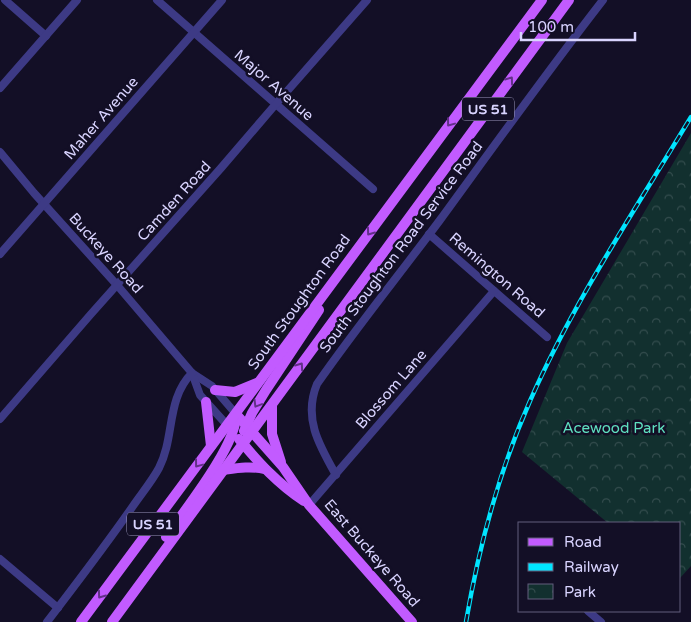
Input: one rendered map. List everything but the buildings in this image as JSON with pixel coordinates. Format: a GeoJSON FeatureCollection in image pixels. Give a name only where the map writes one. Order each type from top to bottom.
{"type":"FeatureCollection","features":[{"type":"Feature","properties":{"kind":"main road","name":"South Stoughton Road"},"geometry":{"type":"LineString","coordinates":[[81,622],[211,446],[230,429],[236,414],[258,383],[542,0]]}},
{"type":"Feature","properties":{"kind":"main road","name":"US 51"},"geometry":{"type":"LineString","coordinates":[[114,620],[243,444],[249,428],[272,406],[569,0]]}},
{"type":"Feature","properties":{"kind":"main road"},"geometry":{"type":"LineString","coordinates":[[249,428],[266,390],[308,329],[349,260]]}},
{"type":"Feature","properties":{"kind":"main road"},"geometry":{"type":"LineString","coordinates":[[215,390],[235,392],[258,383]]}},
{"type":"Feature","properties":{"kind":"main road"},"geometry":{"type":"LineString","coordinates":[[206,402],[211,446]]}},
{"type":"Feature","properties":{"kind":"main road"},"geometry":{"type":"LineString","coordinates":[[272,406],[272,434],[282,467]]}},
{"type":"Feature","properties":{"kind":"main road","name":"East Buckeye Road"},"geometry":{"type":"LineString","coordinates":[[236,414],[282,467],[309,504],[412,622]]}},
{"type":"Feature","properties":{"kind":"main road"},"geometry":{"type":"LineString","coordinates":[[114,620],[124,596],[207,477],[228,443],[230,429]]}},
{"type":"Feature","properties":{"kind":"main road","name":"East Buckeye Road"},"geometry":{"type":"LineString","coordinates":[[230,429],[285,489],[309,504]]}},
{"type":"Feature","properties":{"kind":"main road"},"geometry":{"type":"LineString","coordinates":[[223,470],[245,466],[265,469]]}},
{"type":"Feature","properties":{"kind":"street"},"geometry":{"type":"LineString","coordinates":[[5,0],[46,36]]}},
{"type":"Feature","properties":{"kind":"street"},"geometry":{"type":"LineString","coordinates":[[0,88],[77,0]]}},
{"type":"Feature","properties":{"kind":"street","name":"Major Avenue"},"geometry":{"type":"LineString","coordinates":[[157,0],[274,105],[373,190]]}},
{"type":"Feature","properties":{"kind":"street","name":"Maher Avenue"},"geometry":{"type":"LineString","coordinates":[[2,248],[132,105],[222,0]]}},
{"type":"Feature","properties":{"kind":"street","name":"Camden Road"},"geometry":{"type":"LineString","coordinates":[[0,419],[367,0]]}},
{"type":"Feature","properties":{"kind":"street","name":"South Stoughton Road Service Road"},"geometry":{"type":"LineString","coordinates":[[336,475],[325,455],[310,414],[312,395],[317,384],[550,68],[603,0]]}},
{"type":"Feature","properties":{"kind":"street","name":"Buckeye Road"},"geometry":{"type":"LineString","coordinates":[[0,152],[192,373],[215,390],[236,414]]}},
{"type":"Feature","properties":{"kind":"street","name":"Remington Road"},"geometry":{"type":"LineString","coordinates":[[429,234],[547,337]]}},
{"type":"Feature","properties":{"kind":"street","name":"Blossom Lane"},"geometry":{"type":"LineString","coordinates":[[309,504],[494,291]]}},
{"type":"Feature","properties":{"kind":"street"},"geometry":{"type":"LineString","coordinates":[[47,622],[122,522],[159,466],[168,439],[177,394],[192,373]]}},
{"type":"Feature","properties":{"kind":"street","name":"Buckeye Road"},"geometry":{"type":"LineString","coordinates":[[192,373],[200,395],[230,429]]}},
{"type":"Feature","properties":{"kind":"street"},"geometry":{"type":"LineString","coordinates":[[0,559],[58,608]]}},
{"type":"Feature","properties":{"kind":"street"},"geometry":{"type":"LineString","coordinates":[[589,612],[601,622]]}},
{"type":"Feature","properties":{"kind":"green space","name":"Acewood Park"},"geometry":{"type":"Polygon","coordinates":[[[691,133],[691,566],[681,577],[681,522],[607,522],[522,452],[567,343],[691,133]]]}},
{"type":"Feature","properties":{"kind":"railway"},"geometry":{"type":"LineString","coordinates":[[466,622],[477,565],[491,509],[509,454],[530,401],[547,364],[586,292],[691,117]]}}]}
